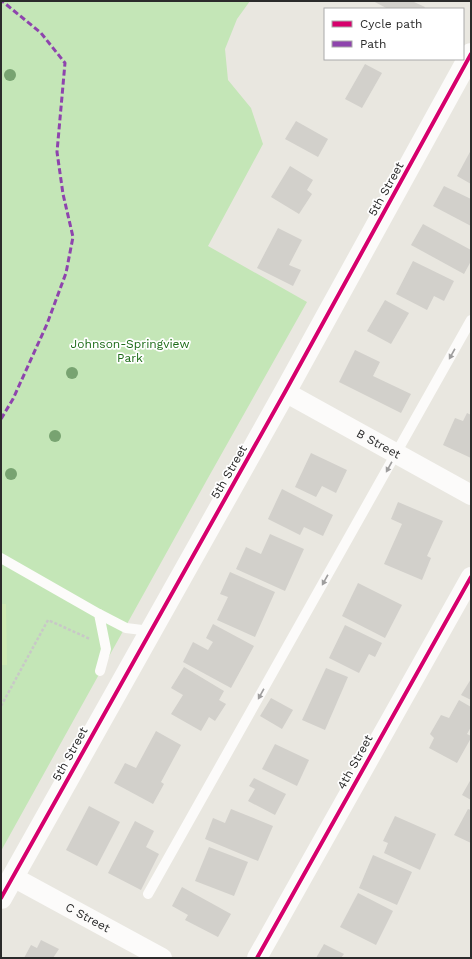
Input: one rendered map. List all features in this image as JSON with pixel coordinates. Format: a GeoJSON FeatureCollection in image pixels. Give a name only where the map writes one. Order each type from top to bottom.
{"type":"FeatureCollection","features":[{"type":"Feature","properties":{"kind":"street","name":"5th Street"},"geometry":{"type":"LineString","coordinates":[[1,898],[285,392],[471,54]]}},
{"type":"Feature","properties":{"kind":"street","name":"B Street"},"geometry":{"type":"LineString","coordinates":[[285,392],[471,495]]}},
{"type":"Feature","properties":{"kind":"street","name":"4th Street"},"geometry":{"type":"LineString","coordinates":[[257,958],[471,577]]}},
{"type":"Feature","properties":{"kind":"street","name":"C Street"},"geometry":{"type":"LineString","coordinates":[[13,877],[162,958]]}},
{"type":"Feature","properties":{"kind":"lane"},"geometry":{"type":"LineString","coordinates":[[148,894],[471,320]]}},
{"type":"Feature","properties":{"kind":"lane"},"geometry":{"type":"LineString","coordinates":[[1,558],[126,628],[150,631]]}},
{"type":"Feature","properties":{"kind":"lane"},"geometry":{"type":"LineString","coordinates":[[99,614],[106,649],[100,671]]}},
{"type":"Feature","properties":{"kind":"path"},"geometry":{"type":"LineString","coordinates":[[1,706],[48,620],[97,642],[95,646],[106,649]]}},
{"type":"Feature","properties":{"kind":"green space","name":"Johnson-Springview Park"},"geometry":{"type":"Polygon","coordinates":[[[1,1],[250,1],[237,19],[225,49],[228,80],[251,108],[263,144],[208,246],[307,302],[1,851],[1,1]]]}},
{"type":"Feature","properties":{"kind":"green space"},"geometry":{"type":"Polygon","coordinates":[[[1,604],[6,604],[7,665],[1,665],[1,604]]]}},
{"type":"Feature","properties":{"kind":"building"},"geometry":{"type":"Polygon","coordinates":[[[373,1],[414,1],[425,7],[424,8],[386,8],[373,1]]]}},
{"type":"Feature","properties":{"kind":"building"},"geometry":{"type":"Polygon","coordinates":[[[365,64],[382,73],[362,108],[345,99],[365,64]]]}},
{"type":"Feature","properties":{"kind":"building"},"geometry":{"type":"Polygon","coordinates":[[[296,121],[328,139],[318,157],[285,139],[296,121]]]}},
{"type":"Feature","properties":{"kind":"building"},"geometry":{"type":"Polygon","coordinates":[[[471,150],[471,184],[457,176],[471,150]]]}},
{"type":"Feature","properties":{"kind":"building"},"geometry":{"type":"Polygon","coordinates":[[[290,166],[313,180],[307,190],[312,194],[299,214],[271,197],[290,166]]]}},
{"type":"Feature","properties":{"kind":"building"},"geometry":{"type":"Polygon","coordinates":[[[444,186],[471,199],[471,226],[433,206],[444,186]]]}},
{"type":"Feature","properties":{"kind":"building"},"geometry":{"type":"Polygon","coordinates":[[[423,224],[471,250],[471,261],[464,274],[411,245],[423,224]]]}},
{"type":"Feature","properties":{"kind":"building"},"geometry":{"type":"Polygon","coordinates":[[[278,228],[302,240],[289,265],[301,270],[293,286],[257,268],[278,228]]]}},
{"type":"Feature","properties":{"kind":"building"},"geometry":{"type":"Polygon","coordinates":[[[413,261],[454,281],[444,301],[434,296],[427,310],[396,294],[413,261]]]}},
{"type":"Feature","properties":{"kind":"building"},"geometry":{"type":"Polygon","coordinates":[[[385,300],[409,313],[391,344],[367,331],[385,300]]]}},
{"type":"Feature","properties":{"kind":"building"},"geometry":{"type":"Polygon","coordinates":[[[355,350],[380,362],[373,376],[411,394],[401,413],[339,382],[355,350]]]}},
{"type":"Feature","properties":{"kind":"building"},"geometry":{"type":"Polygon","coordinates":[[[467,413],[471,415],[471,458],[443,445],[455,418],[463,421],[467,413]]]}},
{"type":"Feature","properties":{"kind":"building"},"geometry":{"type":"Polygon","coordinates":[[[311,453],[347,470],[336,493],[322,486],[316,497],[295,487],[311,453]]]}},
{"type":"Feature","properties":{"kind":"building"},"geometry":{"type":"Polygon","coordinates":[[[282,489],[333,515],[323,536],[304,527],[300,535],[268,519],[282,489]]]}},
{"type":"Feature","properties":{"kind":"building"},"geometry":{"type":"Polygon","coordinates":[[[398,502],[443,521],[427,556],[431,558],[422,580],[384,564],[402,524],[391,519],[398,502]]]}},
{"type":"Feature","properties":{"kind":"building"},"geometry":{"type":"Polygon","coordinates":[[[270,534],[304,549],[285,591],[236,569],[246,547],[261,554],[270,534]]]}},
{"type":"Feature","properties":{"kind":"building"},"geometry":{"type":"Polygon","coordinates":[[[230,572],[275,592],[255,637],[217,620],[228,597],[220,594],[230,572]]]}},
{"type":"Feature","properties":{"kind":"building"},"geometry":{"type":"Polygon","coordinates":[[[358,583],[402,605],[385,638],[342,616],[358,583]]]}},
{"type":"Feature","properties":{"kind":"building"},"geometry":{"type":"Polygon","coordinates":[[[213,624],[254,646],[231,688],[183,662],[193,642],[208,650],[213,642],[206,638],[213,624]]]}},
{"type":"Feature","properties":{"kind":"building"},"geometry":{"type":"Polygon","coordinates":[[[345,625],[382,643],[375,657],[369,654],[359,673],[329,658],[345,625]]]}},
{"type":"Feature","properties":{"kind":"building"},"geometry":{"type":"Polygon","coordinates":[[[184,667],[224,691],[219,700],[226,704],[215,721],[209,717],[201,731],[171,714],[183,695],[171,688],[184,667]]]}},
{"type":"Feature","properties":{"kind":"building"},"geometry":{"type":"Polygon","coordinates":[[[326,668],[348,677],[325,730],[302,720],[326,668]]]}},
{"type":"Feature","properties":{"kind":"building"},"geometry":{"type":"Polygon","coordinates":[[[471,679],[471,700],[461,695],[471,679]]]}},
{"type":"Feature","properties":{"kind":"building"},"geometry":{"type":"Polygon","coordinates":[[[271,698],[293,710],[282,729],[260,716],[271,698]]]}},
{"type":"Feature","properties":{"kind":"building"},"geometry":{"type":"Polygon","coordinates":[[[459,700],[471,707],[471,727],[467,734],[471,736],[471,738],[457,763],[429,748],[434,738],[430,734],[441,715],[449,718],[459,700]]]}},
{"type":"Feature","properties":{"kind":"building"},"geometry":{"type":"Polygon","coordinates":[[[156,731],[181,745],[161,782],[164,784],[153,804],[114,783],[125,763],[136,768],[156,731]]]}},
{"type":"Feature","properties":{"kind":"building"},"geometry":{"type":"Polygon","coordinates":[[[275,744],[309,760],[297,786],[262,769],[275,744]]]}},
{"type":"Feature","properties":{"kind":"building"},"geometry":{"type":"Polygon","coordinates":[[[254,778],[286,794],[275,815],[248,801],[255,789],[249,786],[254,778]]]}},
{"type":"Feature","properties":{"kind":"building"},"geometry":{"type":"Polygon","coordinates":[[[471,779],[471,800],[462,795],[471,779]]]}},
{"type":"Feature","properties":{"kind":"building"},"geometry":{"type":"Polygon","coordinates":[[[89,806],[120,822],[97,866],[66,850],[89,806]]]}},
{"type":"Feature","properties":{"kind":"building"},"geometry":{"type":"Polygon","coordinates":[[[231,809],[273,826],[258,861],[205,839],[213,818],[225,823],[231,809]]]}},
{"type":"Feature","properties":{"kind":"building"},"geometry":{"type":"Polygon","coordinates":[[[468,809],[471,810],[471,843],[454,835],[468,809]]]}},
{"type":"Feature","properties":{"kind":"building"},"geometry":{"type":"Polygon","coordinates":[[[395,816],[436,834],[420,870],[384,853],[388,843],[383,841],[395,816]]]}},
{"type":"Feature","properties":{"kind":"building"},"geometry":{"type":"Polygon","coordinates":[[[135,821],[154,831],[146,847],[159,854],[141,890],[108,873],[135,821]]]}},
{"type":"Feature","properties":{"kind":"building"},"geometry":{"type":"Polygon","coordinates":[[[209,847],[248,862],[234,896],[195,881],[209,847]]]}},
{"type":"Feature","properties":{"kind":"building"},"geometry":{"type":"Polygon","coordinates":[[[373,855],[412,872],[397,905],[359,888],[373,855]]]}},
{"type":"Feature","properties":{"kind":"building"},"geometry":{"type":"Polygon","coordinates":[[[182,887],[231,914],[218,937],[185,920],[188,915],[172,906],[182,887]]]}},
{"type":"Feature","properties":{"kind":"building"},"geometry":{"type":"Polygon","coordinates":[[[358,893],[393,911],[376,945],[340,927],[358,893]]]}},
{"type":"Feature","properties":{"kind":"building"},"geometry":{"type":"Polygon","coordinates":[[[41,940],[59,949],[53,958],[24,958],[31,945],[37,948],[41,940]]]}},
{"type":"Feature","properties":{"kind":"building"},"geometry":{"type":"Polygon","coordinates":[[[324,944],[344,954],[341,958],[316,958],[324,944]]]}},
{"type":"Feature","properties":{"kind":"marked path"},"geometry":{"type":"LineString","coordinates":[[1,419],[13,399],[47,324],[66,273],[73,237],[63,194],[57,152],[65,63],[41,33],[2,1]]}},
{"type":"Feature","properties":{"kind":"cycle path"},"geometry":{"type":"LineString","coordinates":[[1,898],[285,392],[471,54]]}},
{"type":"Feature","properties":{"kind":"cycle path"},"geometry":{"type":"LineString","coordinates":[[257,958],[471,577]]}}]}
